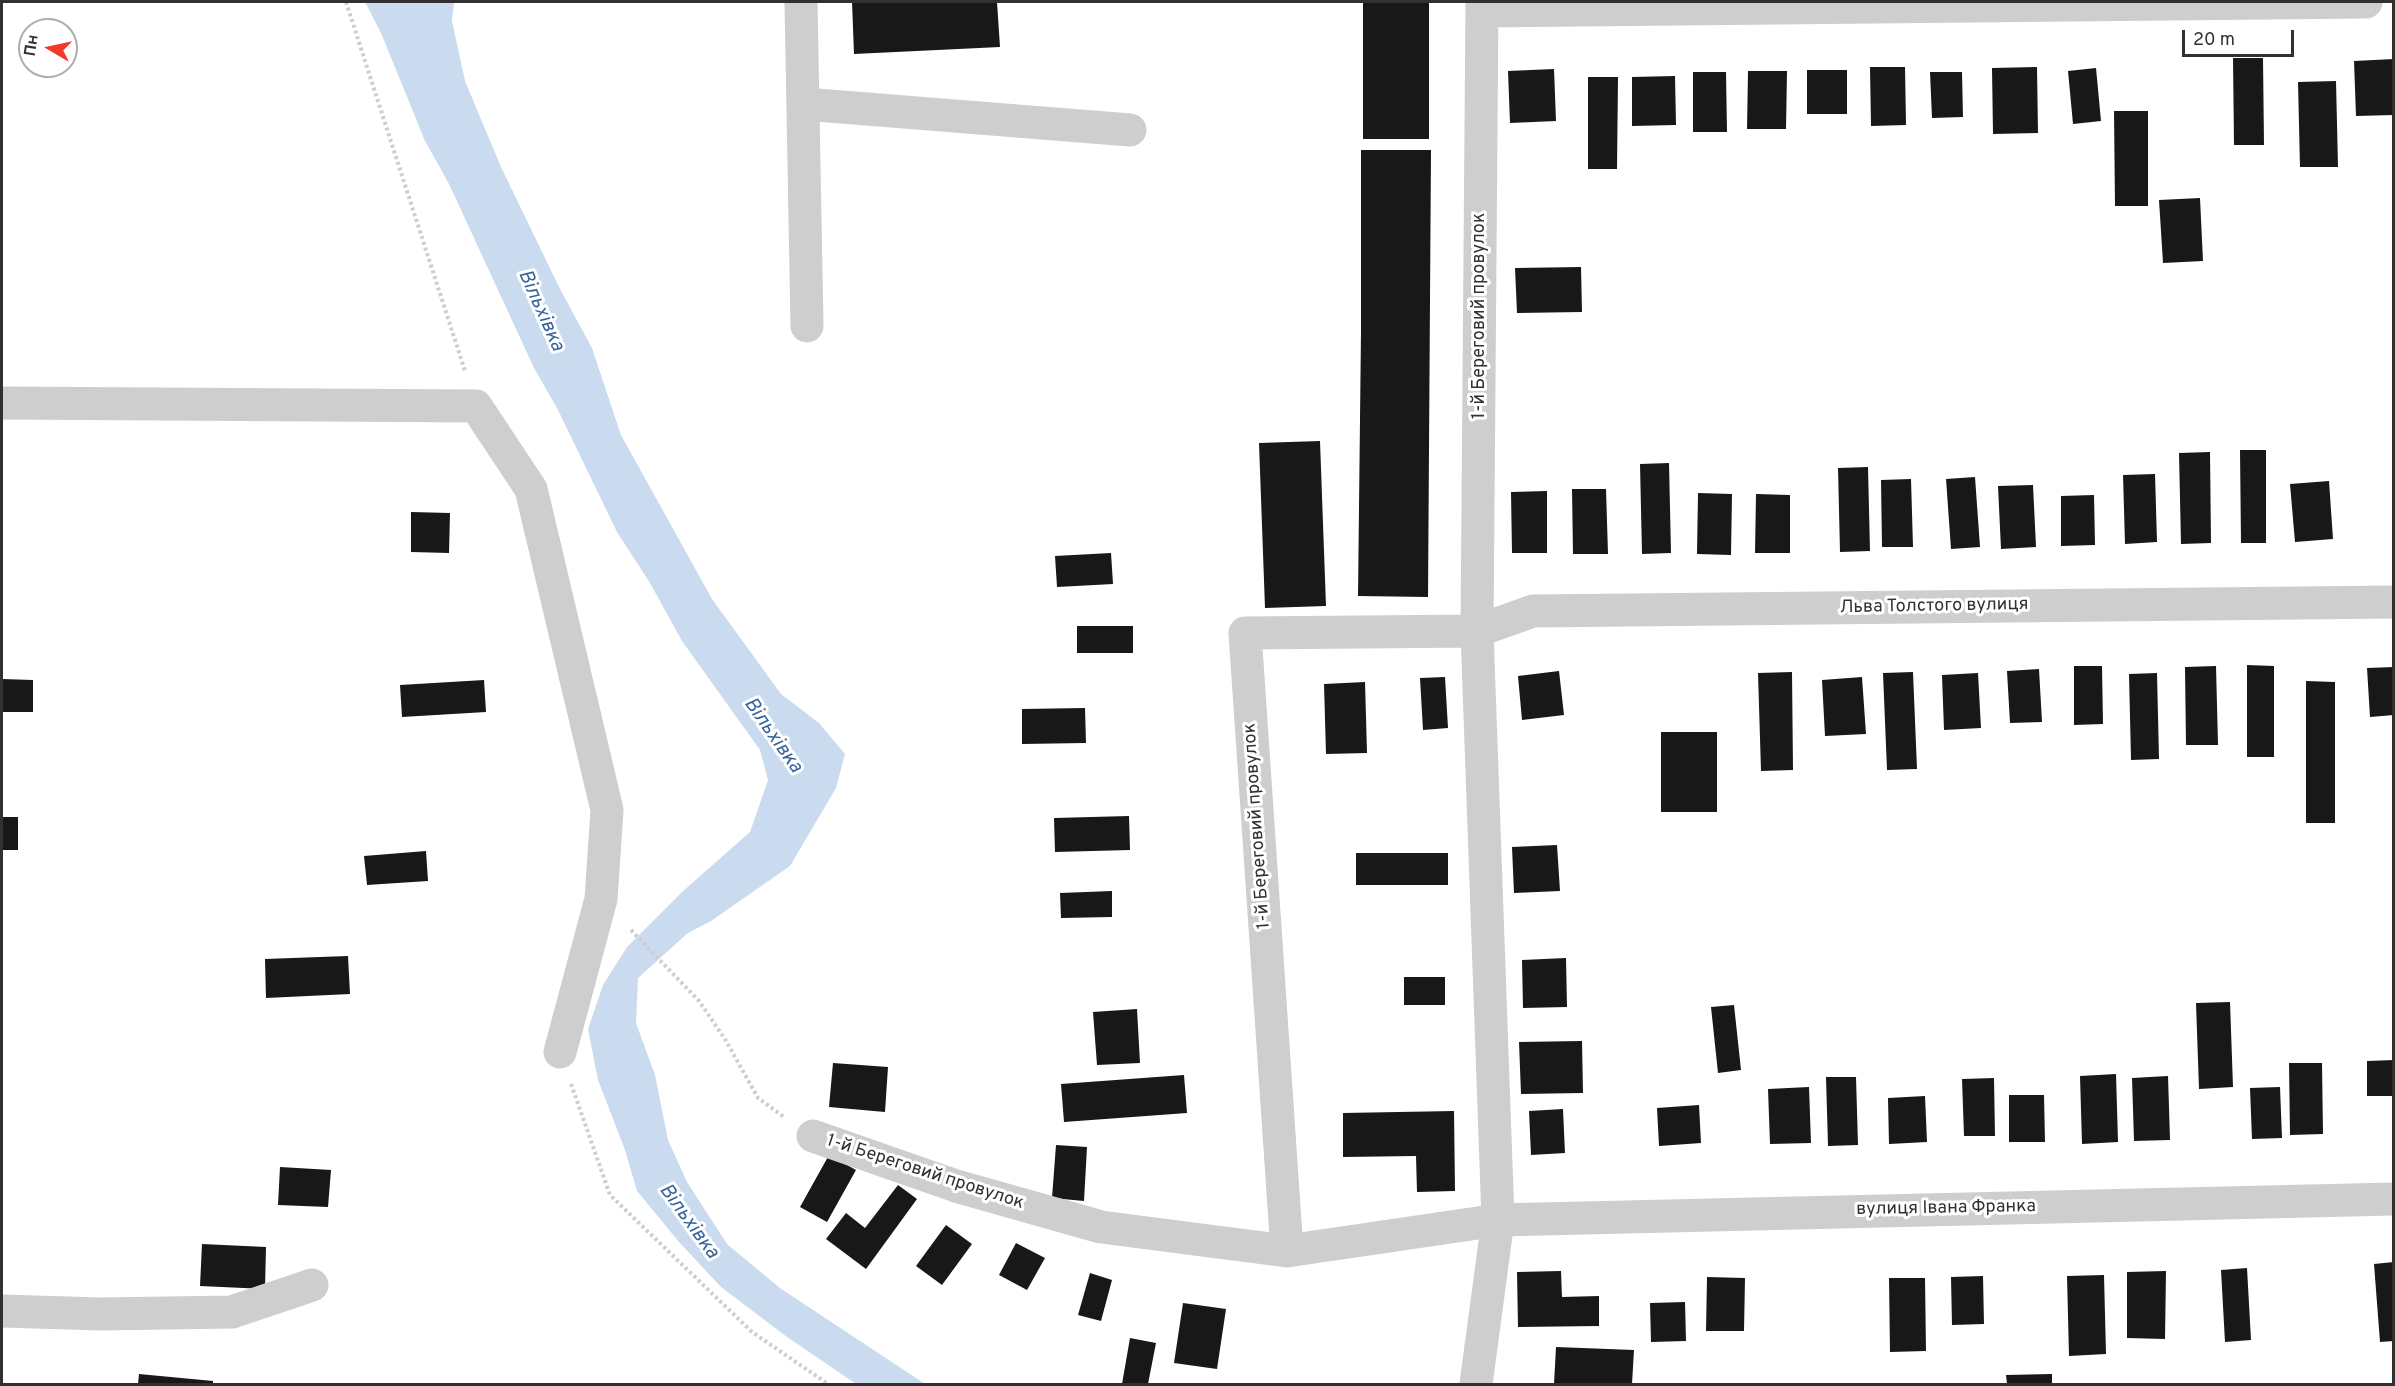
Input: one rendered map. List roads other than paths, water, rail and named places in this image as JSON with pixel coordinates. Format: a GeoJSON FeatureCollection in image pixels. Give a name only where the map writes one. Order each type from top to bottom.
{"type":"FeatureCollection","features":[{"type":"Feature","properties":{"kind":"street"},"geometry":{"type":"LineString","coordinates":[[801,2],[807,326]]}},
{"type":"Feature","properties":{"kind":"street"},"geometry":{"type":"LineString","coordinates":[[1482,6],[2366,2]]}},
{"type":"Feature","properties":{"kind":"street","name":"1-й Береговий провулок"},"geometry":{"type":"LineString","coordinates":[[1476,1384],[1498,1220],[1477,631],[1482,6]]}},
{"type":"Feature","properties":{"kind":"street"},"geometry":{"type":"LineString","coordinates":[[804,104],[1130,130]]}},
{"type":"Feature","properties":{"kind":"street"},"geometry":{"type":"LineString","coordinates":[[2,403],[476,406],[531,489],[608,810],[601,899],[560,1052]]}},
{"type":"Feature","properties":{"kind":"street","name":"Льва Толстого вулиця"},"geometry":{"type":"LineString","coordinates":[[1477,631],[1533,611],[2394,602]]}},
{"type":"Feature","properties":{"kind":"street","name":"1-й Береговий провулок"},"geometry":{"type":"LineString","coordinates":[[1287,1251],[1245,633],[1477,631]]}},
{"type":"Feature","properties":{"kind":"street","name":"1-й Береговий провулок"},"geometry":{"type":"LineString","coordinates":[[813,1137],[956,1186],[1101,1227],[1287,1251],[1498,1220]]}},
{"type":"Feature","properties":{"kind":"street","name":"вулиця Івана Франка"},"geometry":{"type":"LineString","coordinates":[[1498,1220],[2394,1199]]}},
{"type":"Feature","properties":{"kind":"street"},"geometry":{"type":"LineString","coordinates":[[2,1311],[101,1314],[232,1312],[312,1285]]}},
{"type":"Feature","properties":{"kind":"water","name":"Вільхівка"},"geometry":{"type":"Polygon","coordinates":[[[365,2],[454,2],[452,21],[465,81],[501,167],[560,289],[592,348],[621,435],[712,599],[781,694],[819,723],[845,754],[836,788],[790,866],[711,921],[688,933],[638,978],[636,1023],[655,1075],[668,1140],[687,1182],[727,1244],[780,1288],[925,1384],[856,1384],[787,1337],[721,1287],[679,1242],[637,1191],[625,1150],[598,1080],[588,1029],[603,985],[627,947],[682,892],[750,832],[768,780],[760,750],[682,641],[650,583],[617,532],[558,410],[534,368],[449,184],[425,141],[381,33],[365,2]]]}}]}
